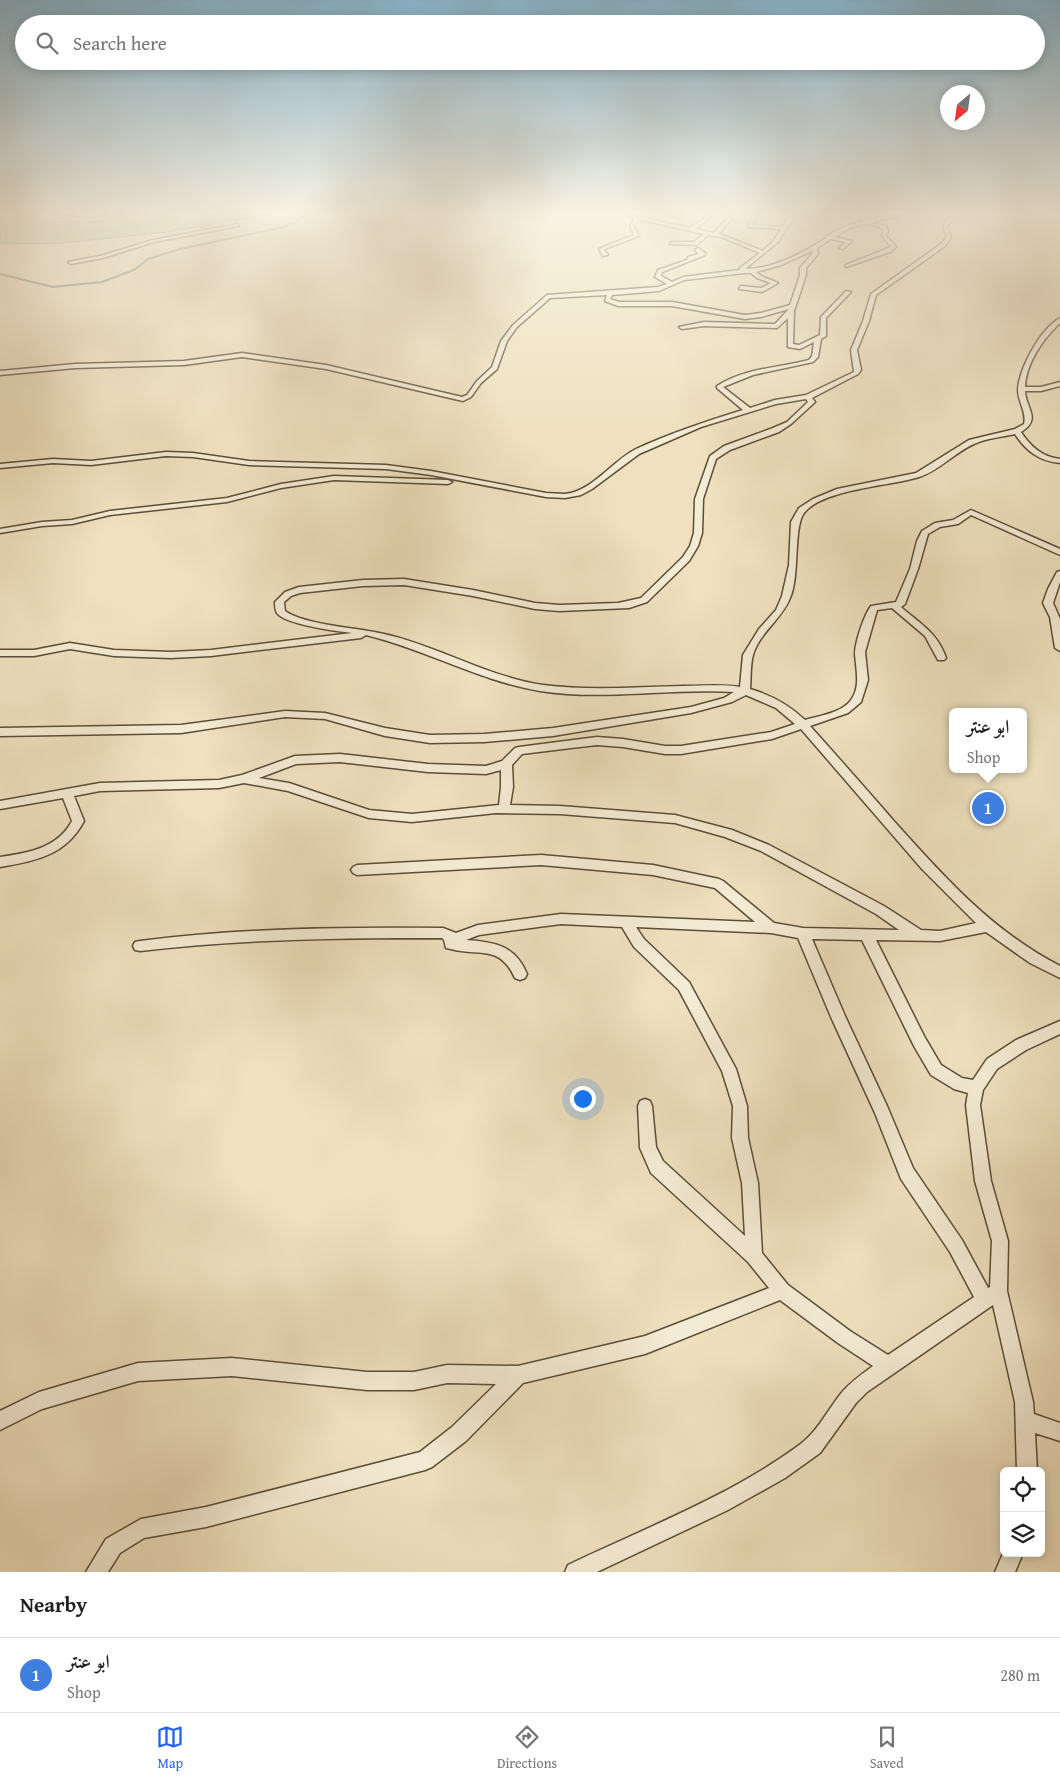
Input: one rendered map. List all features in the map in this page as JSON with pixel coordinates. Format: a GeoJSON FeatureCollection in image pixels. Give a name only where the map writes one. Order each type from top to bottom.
{"type":"FeatureCollection","features":[{"type":"Feature","properties":{"kind":"street"},"geometry":{"type":"LineString","coordinates":[[0,373],[75,366],[184,363],[242,355],[326,366],[463,399],[469,396],[479,382],[494,368],[504,341],[515,326],[549,296],[610,294],[663,287]]}},
{"type":"Feature","properties":{"kind":"street"},"geometry":{"type":"LineString","coordinates":[[741,288],[762,290],[767,287]]}},
{"type":"Feature","properties":{"kind":"street"},"geometry":{"type":"LineString","coordinates":[[798,287],[792,308],[790,346],[800,347],[818,340]]}},
{"type":"Feature","properties":{"kind":"street"},"geometry":{"type":"LineString","coordinates":[[0,466],[53,461],[91,464],[160,455],[193,455],[248,463],[386,467],[431,473],[546,495],[565,496],[578,493],[589,487],[636,452],[726,416],[785,400],[808,397],[856,373],[858,370],[853,354],[856,339],[866,322],[869,302],[874,294],[883,287]]}},
{"type":"Feature","properties":{"kind":"street"},"geometry":{"type":"LineString","coordinates":[[749,410],[734,403],[731,396],[719,388],[726,382],[745,376],[811,361],[814,357],[818,340],[823,334],[823,318],[848,292]]}},
{"type":"Feature","properties":{"kind":"street"},"geometry":{"type":"LineString","coordinates":[[610,294],[607,300],[618,304],[672,304],[736,317],[753,317],[792,308]]}},
{"type":"Feature","properties":{"kind":"street"},"geometry":{"type":"LineString","coordinates":[[682,327],[704,324],[777,326],[792,308]]}},
{"type":"Feature","properties":{"kind":"street"},"geometry":{"type":"LineString","coordinates":[[745,691],[748,655],[762,631],[780,611],[787,596],[792,570],[796,522],[802,510],[816,501],[840,491],[914,477],[932,468],[972,442],[1017,431],[1027,425],[1029,418],[1021,389],[1025,373],[1037,346],[1060,320]]}},
{"type":"Feature","properties":{"kind":"street"},"geometry":{"type":"LineString","coordinates":[[1021,389],[1041,389],[1060,384]]}},
{"type":"Feature","properties":{"kind":"street"},"geometry":{"type":"LineString","coordinates":[[808,397],[812,402],[789,422],[768,433],[727,448],[714,458],[699,498],[698,533],[694,546],[686,559],[644,600],[624,606],[559,608],[535,606],[438,586],[396,582],[363,583],[299,590],[288,594],[280,600],[281,612],[302,622],[373,634],[480,671],[537,687],[624,691],[711,689],[745,691],[779,705],[804,724],[920,859],[962,903],[1035,961],[1060,972]]}},
{"type":"Feature","properties":{"kind":"street"},"geometry":{"type":"LineString","coordinates":[[1017,431],[1030,448],[1043,458],[1060,461]]}},
{"type":"Feature","properties":{"kind":"street"},"geometry":{"type":"LineString","coordinates":[[0,531],[42,524],[72,522],[110,512],[227,500],[281,486],[334,478],[472,482]]}},
{"type":"Feature","properties":{"kind":"street"},"geometry":{"type":"LineString","coordinates":[[0,805],[67,792],[134,785],[219,784],[244,779],[295,760],[340,758],[460,770],[486,770],[506,764],[519,751],[529,749],[597,741],[624,743],[665,750],[699,748],[772,735],[844,711],[856,702],[863,680],[860,652],[871,612],[877,607],[895,606],[901,602],[925,533],[938,525],[955,522],[971,512],[1060,552]]}},
{"type":"Feature","properties":{"kind":"street"},"geometry":{"type":"LineString","coordinates":[[1060,574],[1049,597],[1049,605],[1056,610],[1060,648]]}},
{"type":"Feature","properties":{"kind":"street"},"geometry":{"type":"LineString","coordinates":[[895,606],[928,632],[938,647],[941,658]]}},
{"type":"Feature","properties":{"kind":"street"},"geometry":{"type":"LineString","coordinates":[[0,653],[34,653],[70,646],[114,653],[171,655],[237,650],[373,634]]}},
{"type":"Feature","properties":{"kind":"street"},"geometry":{"type":"LineString","coordinates":[[0,732],[181,729],[285,714],[325,716],[385,732],[430,739],[484,738],[553,732],[691,710],[724,701],[745,691]]}},
{"type":"Feature","properties":{"kind":"street"},"geometry":{"type":"LineString","coordinates":[[504,809],[507,787],[506,764]]}},
{"type":"Feature","properties":{"kind":"street"},"geometry":{"type":"LineString","coordinates":[[244,779],[289,787],[370,814],[412,818],[504,809],[569,810],[675,819],[728,833],[765,848],[880,910],[919,936]]}},
{"type":"Feature","properties":{"kind":"street"},"geometry":{"type":"LineString","coordinates":[[0,862],[32,856],[70,837],[78,821],[67,792]]}},
{"type":"Feature","properties":{"kind":"street"},"geometry":{"type":"LineString","coordinates":[[357,870],[541,860],[653,870],[719,884],[771,928]]}},
{"type":"Feature","properties":{"kind":"street"},"geometry":{"type":"LineString","coordinates":[[140,946],[196,938],[318,934],[443,933],[453,938],[478,930],[560,919],[771,928],[803,933],[919,936],[940,936],[989,926]]}},
{"type":"Feature","properties":{"kind":"street"},"geometry":{"type":"LineString","coordinates":[[625,922],[639,943],[684,986],[729,1069],[740,1106],[740,1138],[750,1183],[754,1256]]}},
{"type":"Feature","properties":{"kind":"street"},"geometry":{"type":"LineString","coordinates":[[803,933],[838,1017],[882,1111],[908,1173],[956,1246],[992,1295],[1024,1402],[1028,1467]]}},
{"type":"Feature","properties":{"kind":"street"},"geometry":{"type":"LineString","coordinates":[[866,934],[918,1041],[936,1070],[959,1084],[976,1088]]}},
{"type":"Feature","properties":{"kind":"street"},"geometry":{"type":"LineString","coordinates":[[453,938],[450,941],[455,946],[488,949],[503,953],[514,959],[520,974]]}},
{"type":"Feature","properties":{"kind":"street"},"geometry":{"type":"LineString","coordinates":[[575,1572],[672,1527],[747,1488],[805,1453],[822,1438],[836,1415],[858,1389],[888,1366],[992,1295],[1000,1241],[982,1172],[973,1105],[976,1088],[992,1064],[1021,1045],[1060,1027]]}},
{"type":"Feature","properties":{"kind":"street"},"geometry":{"type":"LineString","coordinates":[[645,1106],[648,1148],[657,1167],[754,1256],[782,1291],[844,1338],[888,1366]]}},
{"type":"Feature","properties":{"kind":"street"},"geometry":{"type":"LineString","coordinates":[[0,1421],[39,1401],[138,1372],[232,1367],[293,1372],[367,1382],[414,1381],[447,1374],[518,1375],[645,1345],[782,1291]]}},
{"type":"Feature","properties":{"kind":"street"},"geometry":{"type":"LineString","coordinates":[[96,1572],[114,1546],[141,1528],[206,1517],[425,1460],[459,1434],[518,1375]]}},
{"type":"Feature","properties":{"kind":"street"},"geometry":{"type":"LineString","coordinates":[[1025,1421],[1060,1432]]}},
{"type":"Feature","properties":{"kind":"street"},"geometry":{"type":"LineString","coordinates":[[1005,1572],[1011,1557]]}},
{"type":"Feature","properties":{"kind":"place","name":"ابو عنتر"},"geometry":{"type":"Point","coordinates":[988,808]}}]}
